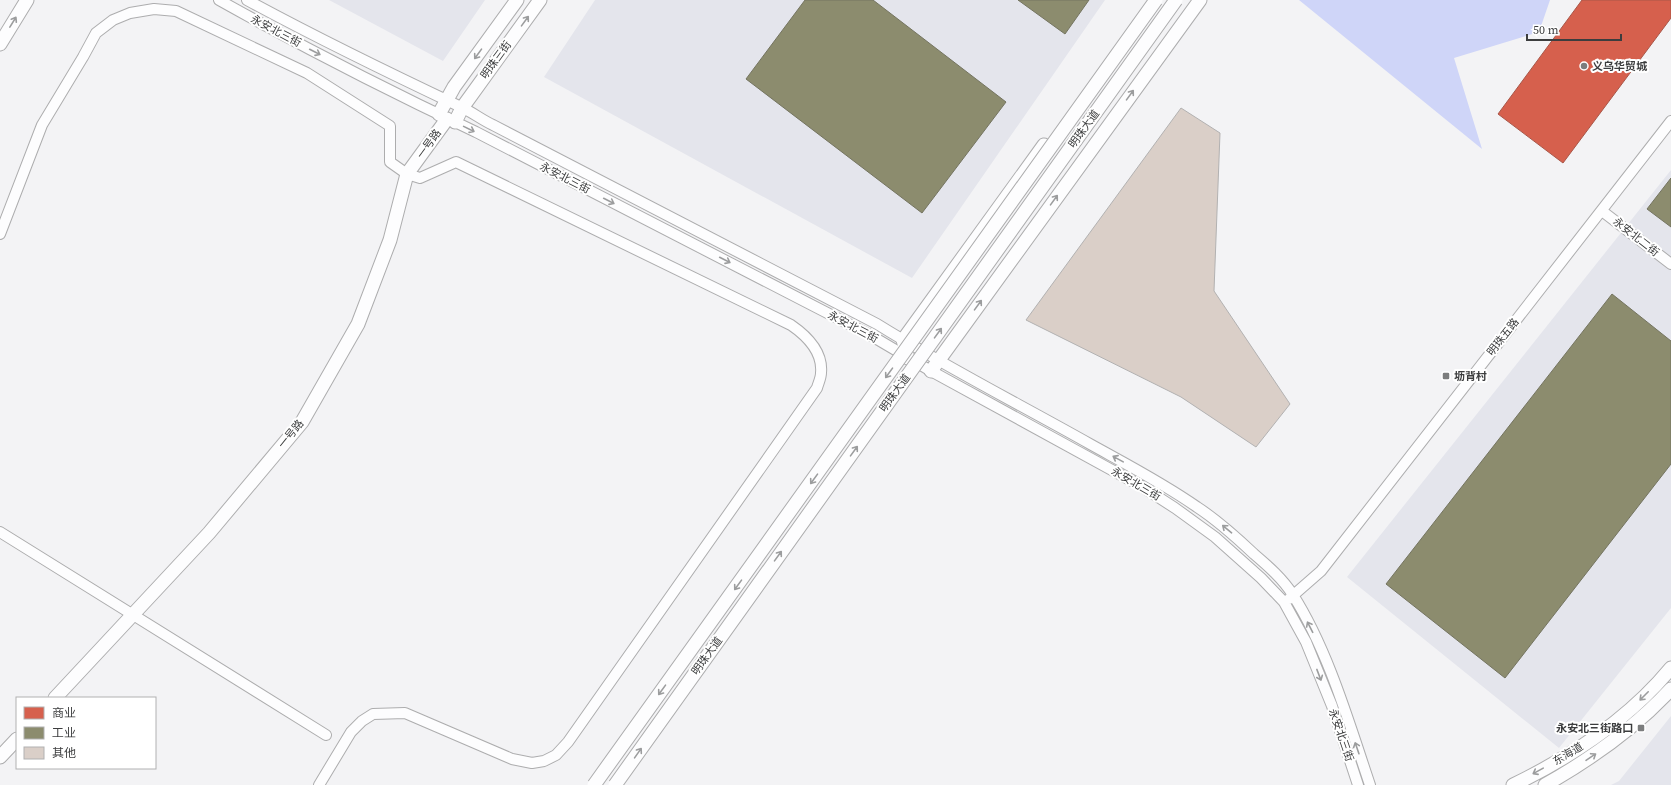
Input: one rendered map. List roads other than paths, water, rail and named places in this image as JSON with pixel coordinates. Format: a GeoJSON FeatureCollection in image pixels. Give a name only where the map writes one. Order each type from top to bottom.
{"type":"FeatureCollection","features":[{"type":"Feature","properties":{"kind":"street"},"geometry":{"type":"LineString","coordinates":[[0,44],[27,0]]}},
{"type":"Feature","properties":{"kind":"street","name":"永安北三街"},"geometry":{"type":"LineString","coordinates":[[219,0],[280,34],[413,103],[870,335],[908,358],[934,366],[1148,476],[1198,508],[1224,527],[1262,560],[1286,584],[1294,596],[1316,638],[1326,662],[1370,785]]}},
{"type":"Feature","properties":{"kind":"street","name":"永安北三街"},"geometry":{"type":"LineString","coordinates":[[247,0],[311,34],[462,108],[877,324],[903,340],[934,366],[1170,504],[1236,554],[1284,602],[1306,642],[1358,785]]}},
{"type":"Feature","properties":{"kind":"street","name":"明珠三街"},"geometry":{"type":"LineString","coordinates":[[447,119],[446,101],[454,87],[517,0]]}},
{"type":"Feature","properties":{"kind":"street","name":"明珠三街"},"geometry":{"type":"LineString","coordinates":[[447,119],[462,108],[540,0]]}},
{"type":"Feature","properties":{"kind":"street","name":"明珠大道"},"geometry":{"type":"LineString","coordinates":[[908,358],[903,340],[1150,0]]}},
{"type":"Feature","properties":{"kind":"street","name":"明珠大道"},"geometry":{"type":"LineString","coordinates":[[594,785],[1156,0]]}},
{"type":"Feature","properties":{"kind":"street","name":"明珠大道"},"geometry":{"type":"LineString","coordinates":[[615,785],[1176,0]]}},
{"type":"Feature","properties":{"kind":"street","name":"明珠大道"},"geometry":{"type":"LineString","coordinates":[[934,366],[1200,0]]}},
{"type":"Feature","properties":{"kind":"street"},"geometry":{"type":"LineString","coordinates":[[0,234],[42,125],[84,57],[96,33],[113,20],[130,13],[154,9],[176,12],[307,73],[390,126],[390,162],[407,174],[420,178],[456,162],[792,324],[804,334],[814,346],[822,373],[817,388],[568,742],[556,755],[532,763],[512,759],[405,712],[373,714],[362,721],[351,732],[319,785]]}},
{"type":"Feature","properties":{"kind":"street","name":"一号路"},"geometry":{"type":"LineString","coordinates":[[56,697],[208,533],[302,422],[358,324],[390,240],[407,174],[447,119]]}},
{"type":"Feature","properties":{"kind":"street","name":"明珠五路"},"geometry":{"type":"LineString","coordinates":[[1284,602],[1294,596],[1321,572],[1671,121]]}},
{"type":"Feature","properties":{"kind":"street","name":"永安北二街"},"geometry":{"type":"LineString","coordinates":[[1602,210],[1671,264]]}},
{"type":"Feature","properties":{"kind":"street"},"geometry":{"type":"LineString","coordinates":[[0,532],[326,735]]}},
{"type":"Feature","properties":{"kind":"street","name":"东海道"},"geometry":{"type":"LineString","coordinates":[[1513,785],[1583,746],[1613,724],[1640,700],[1671,668]]}},
{"type":"Feature","properties":{"kind":"street","name":"东海道"},"geometry":{"type":"LineString","coordinates":[[1546,785],[1610,744],[1639,720],[1671,689]]}},
{"type":"Feature","properties":{"kind":"street"},"geometry":{"type":"LineString","coordinates":[[0,757],[16,740]]}},
{"type":"Feature","properties":{"kind":"place","name":"义乌华贸城"},"geometry":{"type":"Point","coordinates":[1584,66]}},
{"type":"Feature","properties":{"kind":"place","name":"坜背村"},"geometry":{"type":"Point","coordinates":[1446,376]}},
{"type":"Feature","properties":{"kind":"place","name":"永安北三街路口"},"geometry":{"type":"Point","coordinates":[1641,728]}}]}
